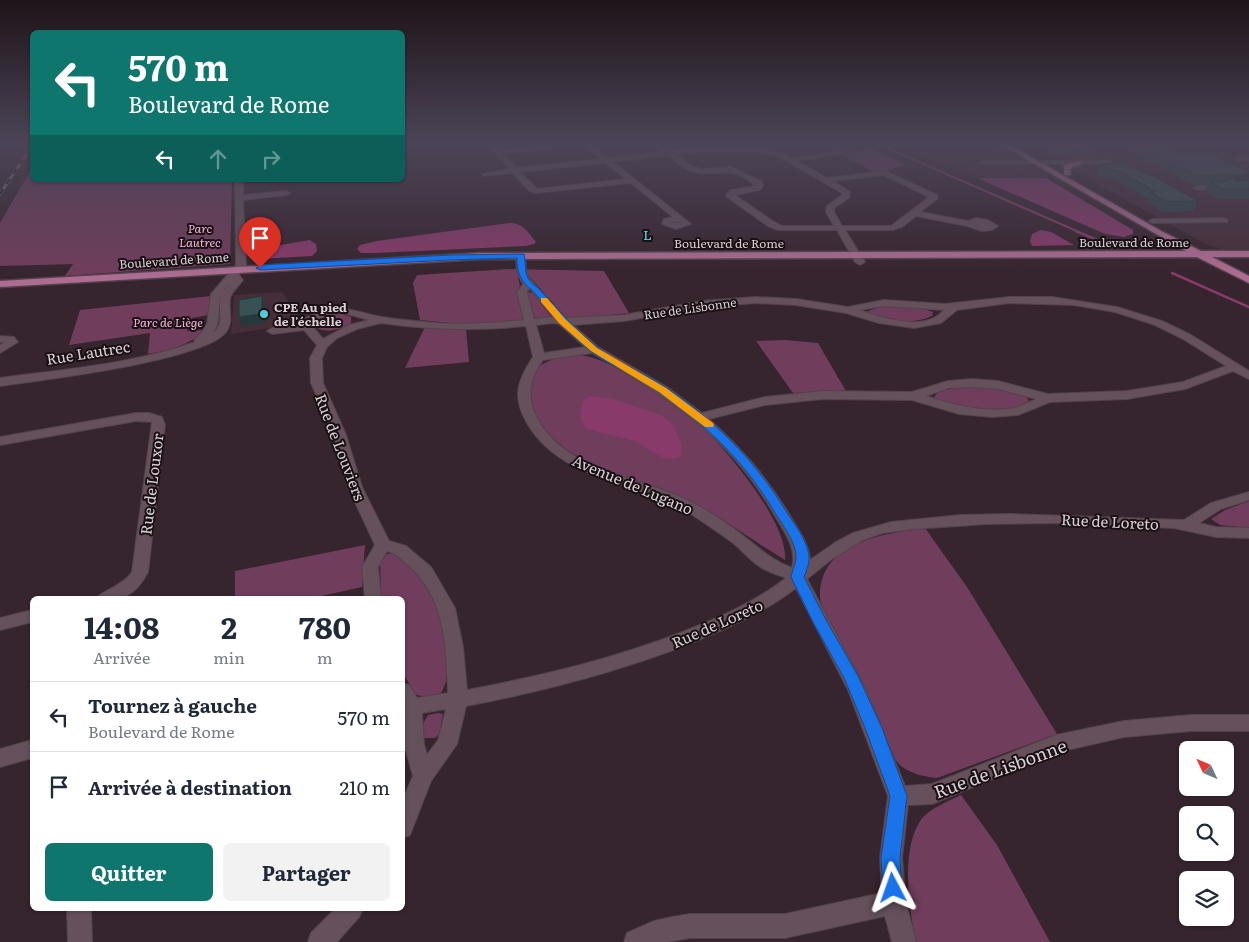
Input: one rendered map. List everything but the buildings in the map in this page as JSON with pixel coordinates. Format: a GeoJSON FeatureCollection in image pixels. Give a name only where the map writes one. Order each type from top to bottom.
{"type":"FeatureCollection","features":[{"type":"Feature","properties":{"kind":"main road"},"geometry":{"type":"LineString","coordinates":[[1084,188],[1196,254],[1212,257]]}},
{"type":"Feature","properties":{"kind":"main road"},"geometry":{"type":"LineString","coordinates":[[1094,188],[1153,221],[1249,280]]}},
{"type":"Feature","properties":{"kind":"main road","name":"Boulevard de Rome"},"geometry":{"type":"LineString","coordinates":[[0,284],[428,266],[523,270],[857,258],[1196,254]]}},
{"type":"Feature","properties":{"kind":"main road","name":"Boulevard de Rome"},"geometry":{"type":"LineString","coordinates":[[857,258],[1212,257],[1249,254]]}},
{"type":"Feature","properties":{"kind":"main road","name":"Boulevard de Rome"},"geometry":{"type":"LineString","coordinates":[[1212,257],[1228,261],[1249,261]]}},
{"type":"Feature","properties":{"kind":"main road"},"geometry":{"type":"LineString","coordinates":[[1228,261],[1249,271]]}},
{"type":"Feature","properties":{"kind":"main road","name":"Boulevard de Rome"},"geometry":{"type":"LineString","coordinates":[[0,291],[237,273]]}},
{"type":"Feature","properties":{"kind":"street"},"geometry":{"type":"LineString","coordinates":[[237,273],[242,263],[239,188]]}},
{"type":"Feature","properties":{"kind":"street"},"geometry":{"type":"LineString","coordinates":[[530,188],[540,192],[574,188]]}},
{"type":"Feature","properties":{"kind":"street"},"geometry":{"type":"LineString","coordinates":[[641,188],[677,216],[678,220]]}},
{"type":"Feature","properties":{"kind":"street"},"geometry":{"type":"LineString","coordinates":[[757,188],[734,192],[730,195],[774,226],[786,228],[892,228],[914,214],[933,196],[917,188]]}},
{"type":"Feature","properties":{"kind":"street"},"geometry":{"type":"LineString","coordinates":[[839,188],[847,193],[846,196],[833,205],[830,210],[857,258]]}},
{"type":"Feature","properties":{"kind":"street"},"geometry":{"type":"LineString","coordinates":[[240,198],[286,193]]}},
{"type":"Feature","properties":{"kind":"street"},"geometry":{"type":"LineString","coordinates":[[914,214],[971,224]]}},
{"type":"Feature","properties":{"kind":"street"},"geometry":{"type":"LineString","coordinates":[[1153,221],[1224,220]]}},
{"type":"Feature","properties":{"kind":"street"},"geometry":{"type":"LineString","coordinates":[[523,270],[534,288],[562,321],[594,350],[640,376],[700,417],[738,453],[768,491],[799,543],[802,559],[798,577],[857,690],[899,796],[891,858],[894,903],[904,942]]}},
{"type":"Feature","properties":{"kind":"street"},"geometry":{"type":"LineString","coordinates":[[523,270],[522,292],[539,357],[594,350]]}},
{"type":"Feature","properties":{"kind":"street","name":"Rue Lautrec"},"geometry":{"type":"LineString","coordinates":[[0,382],[181,350],[210,330],[214,321],[213,306],[216,295],[227,281],[237,273]]}},
{"type":"Feature","properties":{"kind":"street","name":"Rue de Lisbonne"},"geometry":{"type":"LineString","coordinates":[[562,321],[583,322],[624,318],[702,304],[744,300],[796,302],[848,310],[879,320],[914,325],[937,321],[954,307]]}},
{"type":"Feature","properties":{"kind":"street","name":"Rue de Lisbonne"},"geometry":{"type":"LineString","coordinates":[[848,310],[888,302],[934,308],[1014,300],[1057,301],[1098,306],[1136,316],[1170,328],[1206,348],[1249,376]]}},
{"type":"Feature","properties":{"kind":"street"},"geometry":{"type":"LineString","coordinates":[[272,332],[307,326],[312,318],[335,311],[350,311],[382,320],[468,327],[562,321]]}},
{"type":"Feature","properties":{"kind":"street"},"geometry":{"type":"LineString","coordinates":[[307,326],[322,345],[340,332],[382,320]]}},
{"type":"Feature","properties":{"kind":"street"},"geometry":{"type":"LineString","coordinates":[[0,338],[10,339],[13,342],[0,350]]}},
{"type":"Feature","properties":{"kind":"street","name":"Rue de Louviers"},"geometry":{"type":"LineString","coordinates":[[322,345],[316,358],[317,383],[340,434],[355,487],[383,545]]}},
{"type":"Feature","properties":{"kind":"street","name":"Avenue de Lugano"},"geometry":{"type":"LineString","coordinates":[[539,357],[527,378],[524,402],[533,422],[552,445],[572,460],[596,472],[654,492],[691,508],[739,540],[767,564],[798,577]]}},
{"type":"Feature","properties":{"kind":"street"},"geometry":{"type":"LineString","coordinates":[[913,396],[948,385],[972,383],[998,385],[1048,398],[1147,393],[1185,385],[1235,367]]}},
{"type":"Feature","properties":{"kind":"street"},"geometry":{"type":"LineString","coordinates":[[700,417],[738,407],[790,398],[852,394],[913,396],[959,410],[992,413],[1018,411],[1048,398]]}},
{"type":"Feature","properties":{"kind":"street","name":"Rue de Louxor"},"geometry":{"type":"LineString","coordinates":[[0,442],[136,417],[149,416],[158,420],[159,425],[140,572],[126,590],[111,596]]}},
{"type":"Feature","properties":{"kind":"street"},"geometry":{"type":"LineString","coordinates":[[1187,525],[1197,515],[1213,507],[1233,499],[1249,496]]}},
{"type":"Feature","properties":{"kind":"street","name":"Rue de Loreto"},"geometry":{"type":"LineString","coordinates":[[407,698],[458,700],[594,668],[670,645],[752,610],[774,598],[836,548],[856,537],[878,530],[951,520],[1016,518],[1187,525],[1223,533],[1249,533]]}},
{"type":"Feature","properties":{"kind":"street"},"geometry":{"type":"LineString","coordinates":[[372,596],[370,567],[383,545],[401,550],[425,572],[447,608],[454,647],[458,700],[447,744],[423,776],[405,821]]}},
{"type":"Feature","properties":{"kind":"street"},"geometry":{"type":"LineString","coordinates":[[0,624],[30,616]]}},
{"type":"Feature","properties":{"kind":"street"},"geometry":{"type":"LineString","coordinates":[[407,698],[414,744],[423,776]]}},
{"type":"Feature","properties":{"kind":"street","name":"Rue de Lisbonne"},"geometry":{"type":"LineString","coordinates":[[899,796],[932,794],[1056,744],[1124,729],[1191,723],[1249,723]]}},
{"type":"Feature","properties":{"kind":"street"},"geometry":{"type":"LineString","coordinates":[[0,758],[30,750]]}},
{"type":"Feature","properties":{"kind":"street"},"geometry":{"type":"LineString","coordinates":[[636,942],[654,933],[680,926],[758,928],[787,926],[868,906],[894,903]]}},
{"type":"Feature","properties":{"kind":"street"},"geometry":{"type":"LineString","coordinates":[[79,911],[80,942]]}},
{"type":"Feature","properties":{"kind":"street"},"geometry":{"type":"LineString","coordinates":[[320,942],[349,911]]}},
{"type":"Feature","properties":{"kind":"shaded area"},"geometry":{"type":"Polygon","coordinates":[[[1000,188],[1063,188],[1133,230],[1133,234],[1124,237],[1105,234],[1000,188]]]}},
{"type":"Feature","properties":{"kind":"shaded area"},"geometry":{"type":"Polygon","coordinates":[[[1104,188],[1249,188],[1249,249],[1223,249],[1209,246],[1104,188]]]}},
{"type":"Feature","properties":{"kind":"shaded area"},"geometry":{"type":"Polygon","coordinates":[[[509,223],[521,226],[536,242],[526,246],[375,253],[361,253],[357,249],[360,245],[377,241],[509,223]]]}},
{"type":"Feature","properties":{"kind":"shaded area"},"geometry":{"type":"Polygon","coordinates":[[[1041,230],[1051,232],[1074,245],[1032,246],[1030,241],[1032,234],[1041,230]]]}},
{"type":"Feature","properties":{"kind":"shaded area"},"geometry":{"type":"Polygon","coordinates":[[[310,240],[316,244],[317,251],[312,256],[253,258],[252,251],[257,249],[310,240]]]}},
{"type":"Feature","properties":{"kind":"shaded area","name":"CPE Au pied de l'échelle"},"geometry":{"type":"Polygon","coordinates":[[[282,292],[300,319],[290,325],[231,334],[234,295],[282,292]]]}},
{"type":"Feature","properties":{"kind":"shaded area"},"geometry":{"type":"Polygon","coordinates":[[[590,396],[613,399],[663,416],[674,426],[682,447],[681,457],[673,459],[663,458],[635,441],[587,429],[582,422],[581,412],[583,400],[590,396]]]}},
{"type":"Feature","properties":{"kind":"green space","name":"Parc Lautrec"},"geometry":{"type":"Polygon","coordinates":[[[20,188],[232,188],[230,264],[65,276],[73,264],[0,266],[0,223],[20,188]]]}},
{"type":"Feature","properties":{"kind":"green space"},"geometry":{"type":"Polygon","coordinates":[[[509,269],[604,271],[629,313],[566,318],[529,276],[518,278],[520,285],[518,296],[524,318],[521,321],[459,324],[420,320],[413,283],[417,275],[509,269]]]}},
{"type":"Feature","properties":{"kind":"green space"},"geometry":{"type":"Polygon","coordinates":[[[527,292],[534,293],[551,317],[540,319],[533,317],[527,292]]]}},
{"type":"Feature","properties":{"kind":"green space","name":"Parc de Liège"},"geometry":{"type":"Polygon","coordinates":[[[211,296],[209,315],[192,318],[187,331],[205,330],[185,344],[148,354],[150,333],[69,345],[80,310],[211,296]]]}},
{"type":"Feature","properties":{"kind":"green space"},"geometry":{"type":"Polygon","coordinates":[[[884,305],[919,307],[933,312],[932,316],[924,319],[899,321],[866,312],[884,305]]]}},
{"type":"Feature","properties":{"kind":"green space"},"geometry":{"type":"Polygon","coordinates":[[[339,313],[351,317],[351,323],[342,328],[327,331],[313,325],[321,317],[339,313]]]}},
{"type":"Feature","properties":{"kind":"green space"},"geometry":{"type":"Polygon","coordinates":[[[425,327],[466,329],[469,362],[405,368],[425,327]]]}},
{"type":"Feature","properties":{"kind":"green space"},"geometry":{"type":"Polygon","coordinates":[[[786,340],[818,343],[846,391],[793,393],[756,341],[786,340]]]}},
{"type":"Feature","properties":{"kind":"green space"},"geometry":{"type":"Polygon","coordinates":[[[579,355],[609,364],[627,373],[680,408],[705,429],[742,472],[768,509],[783,545],[785,560],[715,515],[691,502],[672,493],[593,465],[558,443],[534,419],[530,407],[529,387],[532,378],[541,365],[554,359],[579,355]]]}},
{"type":"Feature","properties":{"kind":"green space"},"geometry":{"type":"Polygon","coordinates":[[[966,386],[996,388],[1026,396],[1029,401],[1009,409],[985,410],[938,401],[934,397],[939,391],[966,386]]]}},
{"type":"Feature","properties":{"kind":"green space"},"geometry":{"type":"Polygon","coordinates":[[[1249,501],[1249,528],[1220,525],[1211,519],[1225,510],[1249,501]]]}},
{"type":"Feature","properties":{"kind":"green space"},"geometry":{"type":"Polygon","coordinates":[[[925,528],[967,587],[1057,734],[937,778],[909,771],[901,766],[893,756],[879,721],[824,615],[820,601],[823,578],[831,563],[842,552],[857,544],[891,533],[925,528]]]}},
{"type":"Feature","properties":{"kind":"green space"},"geometry":{"type":"Polygon","coordinates":[[[365,545],[362,587],[322,596],[235,596],[235,571],[365,545]]]}},
{"type":"Feature","properties":{"kind":"green space"},"geometry":{"type":"Polygon","coordinates":[[[396,553],[415,571],[425,583],[437,607],[442,621],[448,653],[446,682],[441,693],[425,696],[415,694],[405,676],[405,596],[381,596],[380,562],[387,554],[396,553]]]}},
{"type":"Feature","properties":{"kind":"green space"},"geometry":{"type":"Polygon","coordinates":[[[443,714],[439,734],[435,738],[424,738],[423,723],[428,715],[443,714]]]}},
{"type":"Feature","properties":{"kind":"green space"},"geometry":{"type":"Polygon","coordinates":[[[961,795],[997,845],[1050,942],[916,942],[908,881],[908,865],[913,835],[919,823],[927,814],[938,806],[961,795]]]}},
{"type":"Feature","properties":{"kind":"waterway"},"geometry":{"type":"LineString","coordinates":[[978,188],[1079,232]]}},
{"type":"Feature","properties":{"kind":"waterway"},"geometry":{"type":"LineString","coordinates":[[1076,231],[1104,243]]}},
{"type":"Feature","properties":{"kind":"waterway"},"geometry":{"type":"LineString","coordinates":[[1172,273],[1249,307]]}},
{"type":"Feature","properties":{"kind":"railway"},"geometry":{"type":"LineString","coordinates":[[0,194],[4,188]]}},
{"type":"Feature","properties":{"kind":"slow traffic"},"geometry":{"type":"LineString","coordinates":[[544,300],[562,321],[594,350],[663,390],[709,425]]}},
{"type":"Feature","properties":{"kind":"place","name":"CPE Au pied de l'échelle"},"geometry":{"type":"Point","coordinates":[264,314]}},
{"type":"Feature","properties":{"kind":"district","name":"L"},"geometry":{"type":"Point","coordinates":[648,234]}},
{"type":"Feature","properties":{"kind":"route"},"geometry":{"type":"LineString","coordinates":[[260,268],[450,257],[521,256],[520,267],[528,284],[534,288],[562,321],[577,335],[603,356],[633,371],[663,390],[717,431],[758,477],[799,543],[802,559],[798,577],[820,622],[851,676],[874,728],[899,796],[891,858],[893,888]]}}]}
